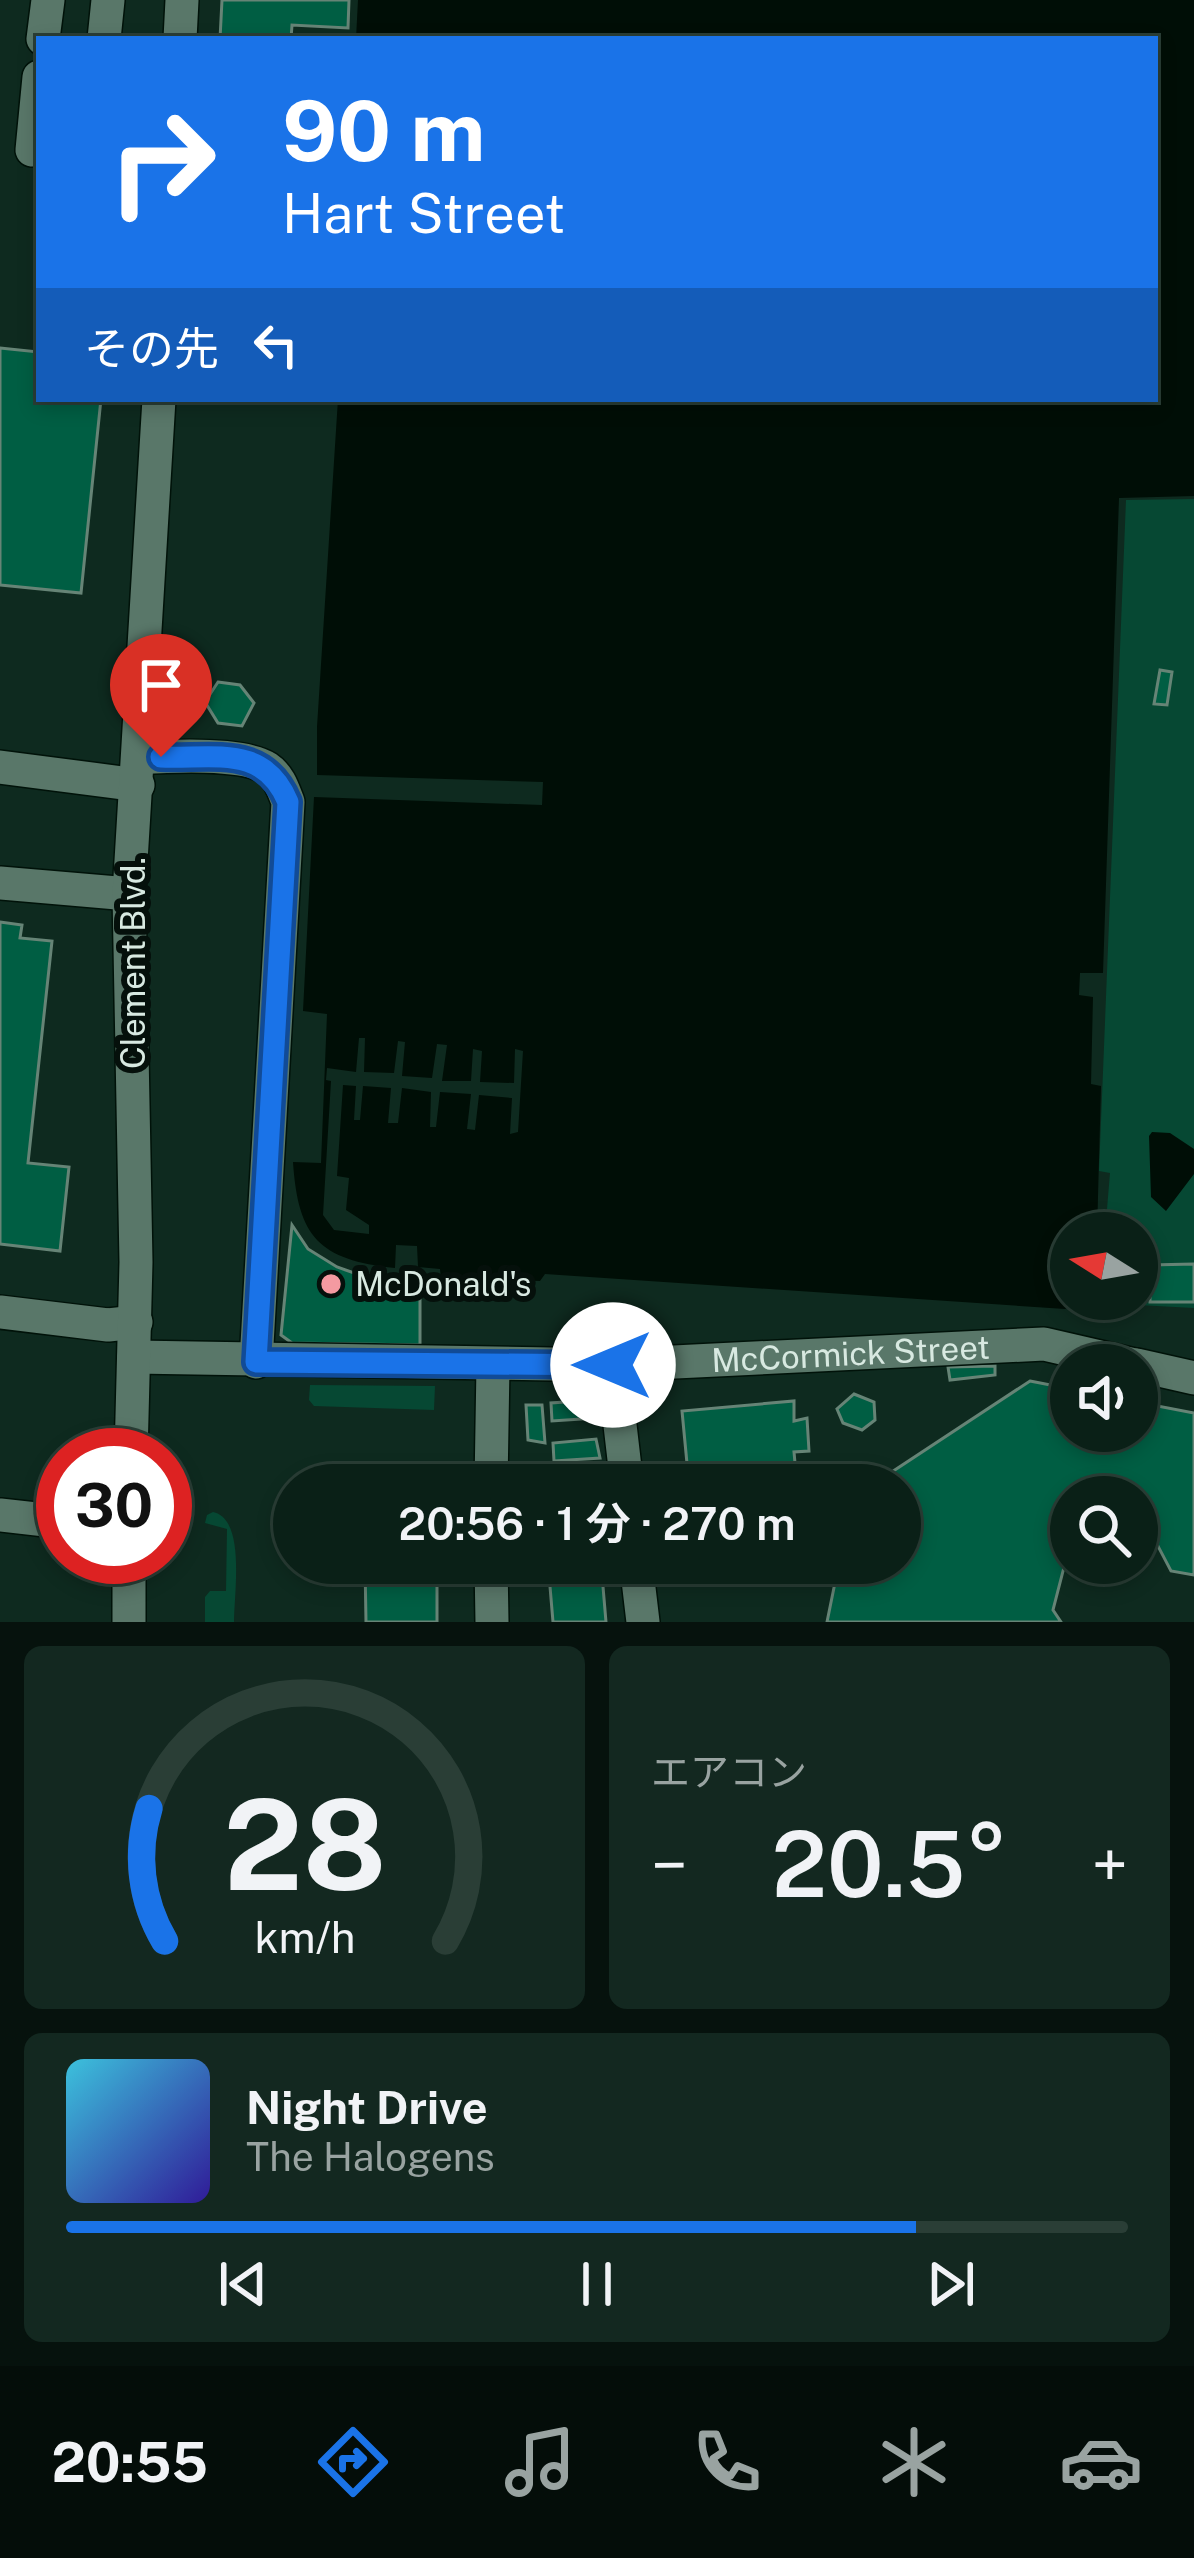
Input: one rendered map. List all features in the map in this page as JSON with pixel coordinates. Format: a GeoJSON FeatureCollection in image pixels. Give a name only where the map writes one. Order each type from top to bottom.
{"type":"FeatureCollection","features":[{"type":"Feature","properties":{"kind":"street"},"geometry":{"type":"LineString","coordinates":[[43,36],[48,0]]}},
{"type":"Feature","properties":{"kind":"street"},"geometry":{"type":"LineString","coordinates":[[104,36],[108,0]]}},
{"type":"Feature","properties":{"kind":"street"},"geometry":{"type":"LineString","coordinates":[[180,36],[182,0]]}},
{"type":"Feature","properties":{"kind":"street"},"geometry":{"type":"LineString","coordinates":[[24,150],[36,91]]}},
{"type":"Feature","properties":{"kind":"street","name":"Clement Blvd."},"geometry":{"type":"LineString","coordinates":[[132,1428],[136,1322],[129,894],[159,402]]}},
{"type":"Feature","properties":{"kind":"street"},"geometry":{"type":"LineString","coordinates":[[0,767],[138,772],[244,760],[265,766],[278,779],[288,802],[256,1362]]}},
{"type":"Feature","properties":{"kind":"street"},"geometry":{"type":"LineString","coordinates":[[0,883],[129,894]]}},
{"type":"Feature","properties":{"kind":"street"},"geometry":{"type":"LineString","coordinates":[[0,1312],[108,1324],[136,1322]]}},
{"type":"Feature","properties":{"kind":"street","name":"McCormick Street"},"geometry":{"type":"LineString","coordinates":[[134,1357],[613,1365],[1050,1345]]}},
{"type":"Feature","properties":{"kind":"street"},"geometry":{"type":"LineString","coordinates":[[491,1464],[493,1365]]}},
{"type":"Feature","properties":{"kind":"street"},"geometry":{"type":"LineString","coordinates":[[613,1365],[625,1464]]}},
{"type":"Feature","properties":{"kind":"street","name":"McCormick Street"},"geometry":{"type":"LineString","coordinates":[[1158,1370],[1194,1378]]}},
{"type":"Feature","properties":{"kind":"street"},"geometry":{"type":"LineString","coordinates":[[0,1515],[36,1519]]}},
{"type":"Feature","properties":{"kind":"street"},"geometry":{"type":"LineString","coordinates":[[129,1584],[129,1622]]}},
{"type":"Feature","properties":{"kind":"street"},"geometry":{"type":"LineString","coordinates":[[491,1584],[492,1622]]}},
{"type":"Feature","properties":{"kind":"street"},"geometry":{"type":"LineString","coordinates":[[638,1584],[643,1622]]}},
{"type":"Feature","properties":{"kind":"green space"},"geometry":{"type":"Polygon","coordinates":[[[1194,499],[1194,1308],[1158,1306],[1158,1212],[1107,1212],[1110,1173],[1099,1171],[1126,500],[1194,499]]]}},
{"type":"Feature","properties":{"kind":"green space"},"geometry":{"type":"Polygon","coordinates":[[[310,1385],[435,1386],[434,1410],[314,1406],[309,1400],[310,1385]]]}},
{"type":"Feature","properties":{"kind":"green space"},"geometry":{"type":"Polygon","coordinates":[[[213,1512],[230,1528],[234,1542],[234,1622],[205,1622],[205,1597],[210,1591],[226,1591],[227,1529],[205,1523],[213,1512]]]}},
{"type":"Feature","properties":{"kind":"shaded area"},"geometry":{"type":"Polygon","coordinates":[[[358,0],[1194,0],[1194,496],[1119,498],[1103,973],[1080,973],[1079,995],[1093,997],[1091,1084],[1101,1086],[1098,1212],[1050,1212],[1050,1308],[545,1274],[540,1281],[441,1278],[440,1269],[418,1267],[417,1246],[396,1245],[395,1268],[331,1251],[307,1226],[293,1162],[321,1163],[327,1014],[303,1011],[314,797],[542,805],[543,782],[317,775],[338,402],[1158,402],[1158,36],[356,36],[358,0]]]}},
{"type":"Feature","properties":{"kind":"shaded area"},"geometry":{"type":"Polygon","coordinates":[[[1152,1132],[1170,1133],[1194,1149],[1194,1174],[1166,1211],[1151,1197],[1152,1132]]]}},
{"type":"Feature","properties":{"kind":"pier"},"geometry":{"type":"Polygon","coordinates":[[[359,1038],[365,1038],[364,1072],[394,1073],[398,1041],[405,1042],[402,1076],[432,1078],[437,1044],[447,1045],[442,1081],[471,1081],[473,1049],[482,1051],[480,1082],[514,1083],[515,1049],[523,1051],[518,1132],[510,1134],[512,1098],[479,1095],[475,1130],[467,1129],[471,1094],[440,1092],[436,1127],[430,1127],[431,1092],[402,1088],[398,1123],[388,1123],[391,1088],[363,1086],[360,1120],[354,1120],[356,1086],[343,1085],[337,1176],[349,1178],[346,1210],[369,1225],[369,1234],[334,1230],[323,1215],[331,1081],[326,1080],[327,1068],[356,1072],[359,1038]]]}},
{"type":"Feature","properties":{"kind":"building"},"geometry":{"type":"Polygon","coordinates":[[[222,0],[349,0],[348,28],[292,25],[291,36],[220,36],[222,0]]]}},
{"type":"Feature","properties":{"kind":"building"},"geometry":{"type":"Polygon","coordinates":[[[0,348],[36,352],[36,402],[101,402],[81,593],[0,585],[0,348]]]}},
{"type":"Feature","properties":{"kind":"building"},"geometry":{"type":"Polygon","coordinates":[[[1160,670],[1172,672],[1167,705],[1154,704],[1160,670]]]}},
{"type":"Feature","properties":{"kind":"building"},"geometry":{"type":"Polygon","coordinates":[[[218,682],[240,685],[254,703],[242,726],[218,723],[205,702],[218,682]]]}},
{"type":"Feature","properties":{"kind":"building"},"geometry":{"type":"Polygon","coordinates":[[[0,922],[22,925],[20,938],[52,941],[28,1163],[69,1167],[60,1251],[0,1244],[0,922]]]}},
{"type":"Feature","properties":{"kind":"building","name":"McDonald's"},"geometry":{"type":"Polygon","coordinates":[[[292,1225],[308,1249],[337,1267],[377,1275],[376,1291],[389,1292],[389,1276],[420,1278],[420,1345],[292,1343],[281,1335],[292,1225]]]}},
{"type":"Feature","properties":{"kind":"building"},"geometry":{"type":"Polygon","coordinates":[[[1194,1264],[1194,1302],[1158,1302],[1158,1265],[1194,1264]]]}},
{"type":"Feature","properties":{"kind":"building"},"geometry":{"type":"Polygon","coordinates":[[[995,1366],[995,1375],[950,1380],[948,1367],[995,1366]]]}},
{"type":"Feature","properties":{"kind":"building"},"geometry":{"type":"Polygon","coordinates":[[[1030,1381],[1050,1385],[1050,1452],[1158,1452],[1158,1406],[1194,1413],[1194,1575],[1171,1571],[1158,1546],[1158,1476],[1050,1476],[1050,1584],[1060,1584],[1053,1610],[1061,1622],[827,1622],[835,1584],[921,1584],[921,1464],[904,1464],[1030,1381]]]}},
{"type":"Feature","properties":{"kind":"building"},"geometry":{"type":"Polygon","coordinates":[[[854,1394],[874,1402],[875,1420],[862,1430],[843,1423],[837,1409],[854,1394]]]}},
{"type":"Feature","properties":{"kind":"building"},"geometry":{"type":"Polygon","coordinates":[[[594,1400],[596,1418],[552,1421],[551,1403],[594,1400]]]}},
{"type":"Feature","properties":{"kind":"building"},"geometry":{"type":"Polygon","coordinates":[[[794,1401],[794,1421],[807,1418],[809,1451],[794,1452],[795,1463],[687,1464],[682,1411],[794,1401]]]}},
{"type":"Feature","properties":{"kind":"building"},"geometry":{"type":"Polygon","coordinates":[[[526,1405],[542,1405],[545,1443],[528,1440],[526,1405]]]}},
{"type":"Feature","properties":{"kind":"building"},"geometry":{"type":"Polygon","coordinates":[[[596,1439],[600,1458],[554,1461],[553,1443],[596,1439]]]}},
{"type":"Feature","properties":{"kind":"building"},"geometry":{"type":"Polygon","coordinates":[[[365,1584],[437,1584],[437,1622],[366,1622],[365,1584]]]}},
{"type":"Feature","properties":{"kind":"building"},"geometry":{"type":"Polygon","coordinates":[[[550,1584],[603,1584],[606,1622],[553,1622],[550,1584]]]}},
{"type":"Feature","properties":{"kind":"place","name":"McDonald's"},"geometry":{"type":"Point","coordinates":[331,1284]}},
{"type":"Feature","properties":{"kind":"route"},"geometry":{"type":"LineString","coordinates":[[161,757],[244,760],[265,766],[278,779],[288,802],[256,1362],[613,1365]]}}]}
